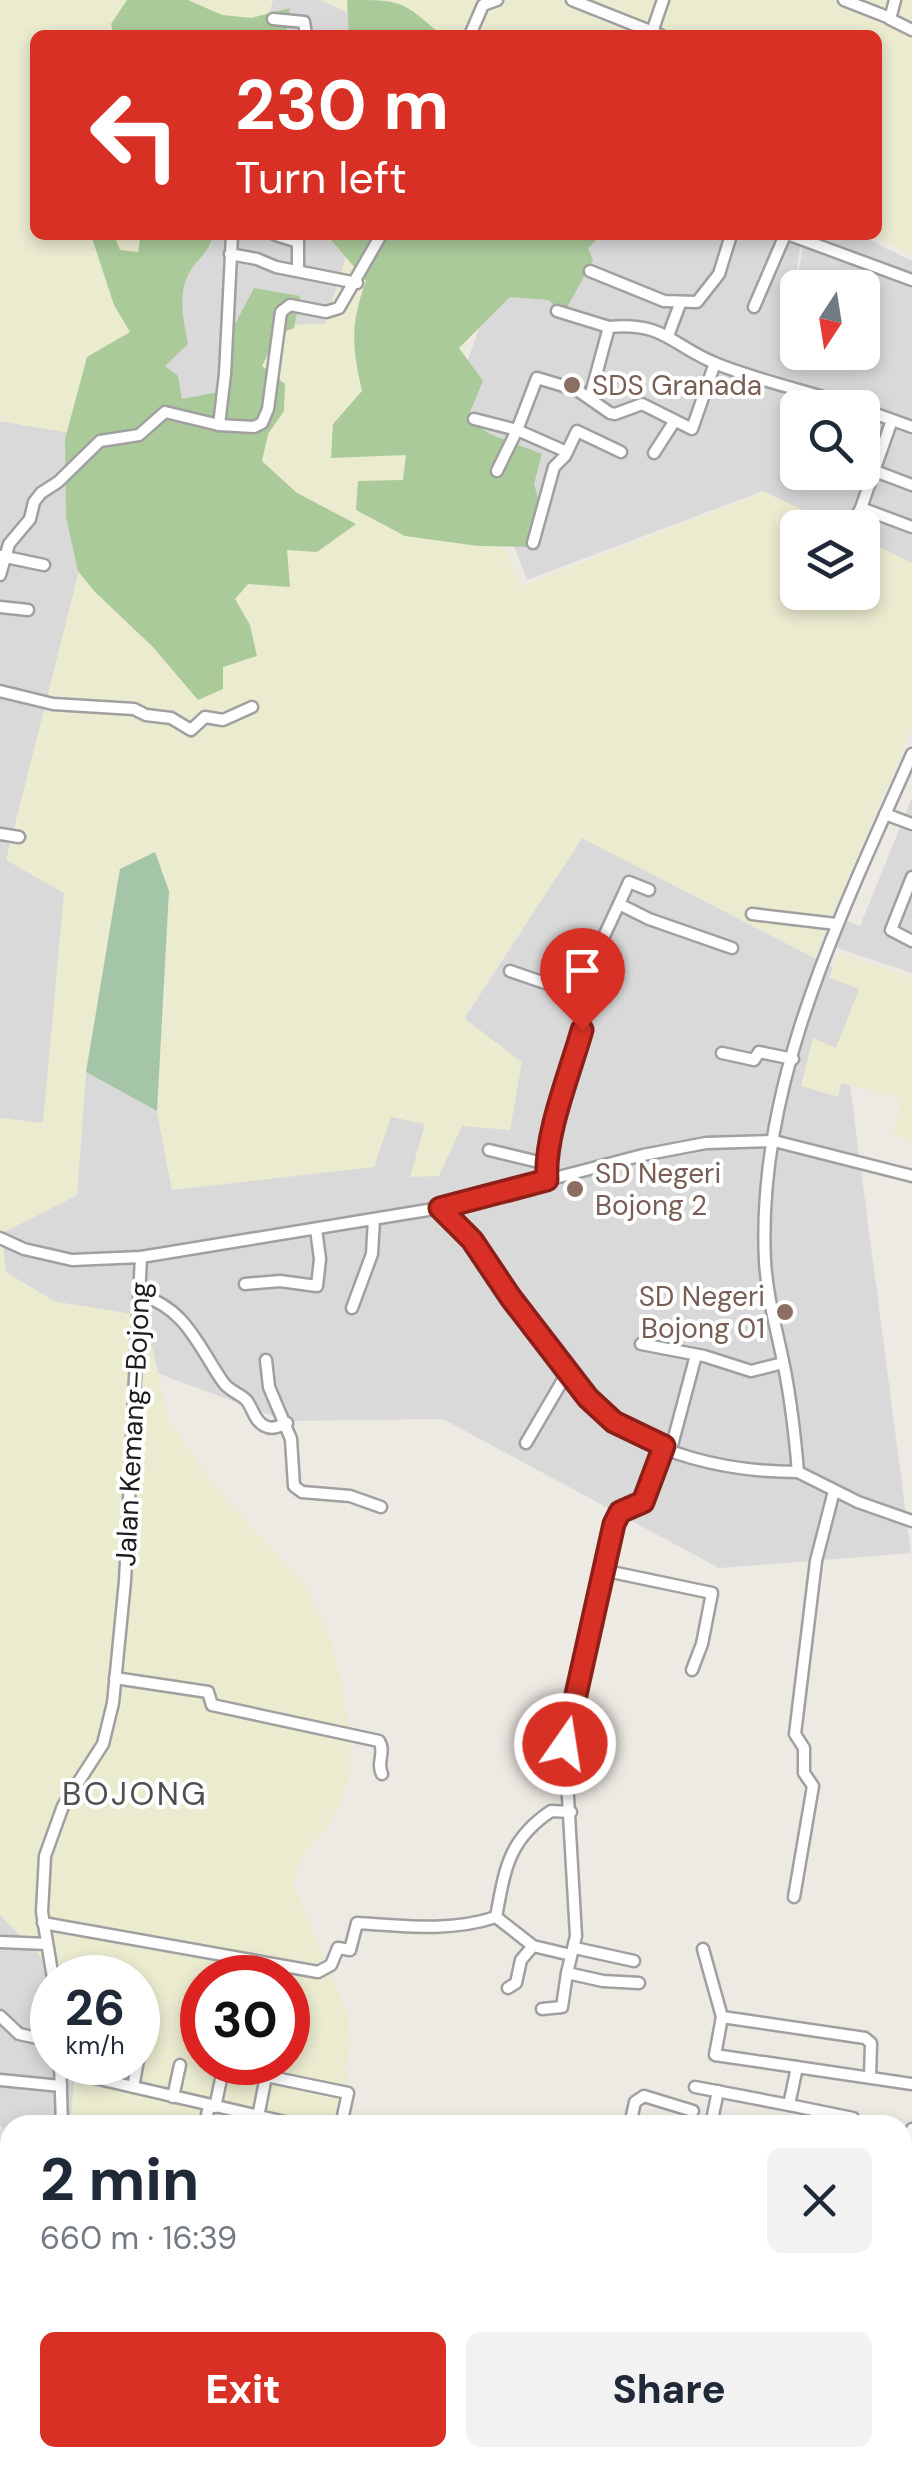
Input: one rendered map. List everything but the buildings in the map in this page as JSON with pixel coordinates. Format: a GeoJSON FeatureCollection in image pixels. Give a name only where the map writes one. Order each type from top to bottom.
{"type":"FeatureCollection","features":[{"type":"Feature","properties":{"kind":"street"},"geometry":{"type":"LineString","coordinates":[[472,30],[483,6],[497,0]]}},
{"type":"Feature","properties":{"kind":"street"},"geometry":{"type":"LineString","coordinates":[[572,0],[646,30]]}},
{"type":"Feature","properties":{"kind":"street"},"geometry":{"type":"LineString","coordinates":[[657,30],[662,0]]}},
{"type":"Feature","properties":{"kind":"street"},"geometry":{"type":"LineString","coordinates":[[844,0],[912,30]]}},
{"type":"Feature","properties":{"kind":"street"},"geometry":{"type":"LineString","coordinates":[[890,18],[895,0]]}},
{"type":"Feature","properties":{"kind":"street"},"geometry":{"type":"LineString","coordinates":[[273,18],[304,22],[305,30]]}},
{"type":"Feature","properties":{"kind":"street"},"geometry":{"type":"LineString","coordinates":[[218,425],[227,354],[231,240]]}},
{"type":"Feature","properties":{"kind":"street"},"geometry":{"type":"LineString","coordinates":[[292,240],[298,242],[298,270]]}},
{"type":"Feature","properties":{"kind":"street"},"geometry":{"type":"LineString","coordinates":[[0,575],[2,557],[18,530],[30,519],[41,492],[58,482],[100,441],[139,435],[165,412],[218,425],[254,427],[262,423],[268,409],[279,318],[285,307],[333,312],[344,304],[378,240]]}},
{"type":"Feature","properties":{"kind":"street"},"geometry":{"type":"LineString","coordinates":[[590,270],[664,301],[680,304],[702,300],[712,287],[730,240]]}},
{"type":"Feature","properties":{"kind":"street"},"geometry":{"type":"LineString","coordinates":[[754,307],[786,240]]}},
{"type":"Feature","properties":{"kind":"street"},"geometry":{"type":"LineString","coordinates":[[802,240],[912,280]]}},
{"type":"Feature","properties":{"kind":"street"},"geometry":{"type":"LineString","coordinates":[[230,254],[257,259],[276,268],[356,283]]}},
{"type":"Feature","properties":{"kind":"street"},"geometry":{"type":"LineString","coordinates":[[668,336],[680,304]]}},
{"type":"Feature","properties":{"kind":"street"},"geometry":{"type":"LineString","coordinates":[[557,312],[610,327],[642,325],[715,363],[802,390]]}},
{"type":"Feature","properties":{"kind":"street"},"geometry":{"type":"LineString","coordinates":[[590,397],[610,327]]}},
{"type":"Feature","properties":{"kind":"street"},"geometry":{"type":"LineString","coordinates":[[498,471],[538,378],[590,397],[615,414],[642,404],[694,428],[715,363]]}},
{"type":"Feature","properties":{"kind":"street"},"geometry":{"type":"LineString","coordinates":[[880,416],[912,428]]}},
{"type":"Feature","properties":{"kind":"street"},"geometry":{"type":"LineString","coordinates":[[474,419],[517,430],[567,452]]}},
{"type":"Feature","properties":{"kind":"street"},"geometry":{"type":"LineString","coordinates":[[880,456],[892,420]]}},
{"type":"Feature","properties":{"kind":"street"},"geometry":{"type":"LineString","coordinates":[[654,454],[674,422]]}},
{"type":"Feature","properties":{"kind":"street"},"geometry":{"type":"LineString","coordinates":[[533,543],[554,467],[579,430],[622,452]]}},
{"type":"Feature","properties":{"kind":"street"},"geometry":{"type":"LineString","coordinates":[[880,473],[912,485]]}},
{"type":"Feature","properties":{"kind":"street"},"geometry":{"type":"LineString","coordinates":[[868,490],[861,508],[912,527]]}},
{"type":"Feature","properties":{"kind":"street"},"geometry":{"type":"LineString","coordinates":[[2,557],[44,565]]}},
{"type":"Feature","properties":{"kind":"street"},"geometry":{"type":"LineString","coordinates":[[0,607],[28,610]]}},
{"type":"Feature","properties":{"kind":"street"},"geometry":{"type":"LineString","coordinates":[[0,691],[56,704],[134,708],[147,715],[167,717],[191,730],[203,718],[225,720],[252,707]]}},
{"type":"Feature","properties":{"kind":"street"},"geometry":{"type":"LineString","coordinates":[[798,1472],[784,1363],[765,1263],[766,1201],[774,1141],[783,1090],[836,924],[912,754]]}},
{"type":"Feature","properties":{"kind":"street"},"geometry":{"type":"LineString","coordinates":[[885,814],[912,824]]}},
{"type":"Feature","properties":{"kind":"street"},"geometry":{"type":"LineString","coordinates":[[0,834],[19,838]]}},
{"type":"Feature","properties":{"kind":"street"},"geometry":{"type":"LineString","coordinates":[[912,878],[890,930],[912,941]]}},
{"type":"Feature","properties":{"kind":"street"},"geometry":{"type":"LineString","coordinates":[[577,994],[629,882],[649,890]]}},
{"type":"Feature","properties":{"kind":"street"},"geometry":{"type":"LineString","coordinates":[[619,904],[687,934],[732,948]]}},
{"type":"Feature","properties":{"kind":"street"},"geometry":{"type":"LineString","coordinates":[[752,914],[836,924]]}},
{"type":"Feature","properties":{"kind":"street"},"geometry":{"type":"LineString","coordinates":[[510,971],[577,994],[589,1008],[562,1091],[547,1180]]}},
{"type":"Feature","properties":{"kind":"street"},"geometry":{"type":"LineString","coordinates":[[722,1053],[754,1060],[759,1052],[793,1059]]}},
{"type":"Feature","properties":{"kind":"street","name":"Jalan Kemang–Bojong"},"geometry":{"type":"LineString","coordinates":[[49,1955],[41,1889],[44,1856],[63,1806],[106,1739],[115,1678],[124,1598],[141,1256],[440,1208],[706,1143],[774,1141],[912,1176]]}},
{"type":"Feature","properties":{"kind":"street"},"geometry":{"type":"LineString","coordinates":[[489,1150],[547,1164]]}},
{"type":"Feature","properties":{"kind":"street"},"geometry":{"type":"LineString","coordinates":[[440,1208],[472,1240],[566,1373],[614,1422],[667,1448],[737,1469],[798,1472],[834,1491],[912,1521]]}},
{"type":"Feature","properties":{"kind":"street"},"geometry":{"type":"LineString","coordinates":[[352,1308],[372,1254],[374,1220]]}},
{"type":"Feature","properties":{"kind":"street"},"geometry":{"type":"LineString","coordinates":[[245,1284],[280,1281],[317,1286],[320,1259],[316,1229]]}},
{"type":"Feature","properties":{"kind":"street"},"geometry":{"type":"LineString","coordinates":[[0,1238],[72,1260],[141,1256]]}},
{"type":"Feature","properties":{"kind":"street"},"geometry":{"type":"LineString","coordinates":[[140,1295],[160,1301],[174,1311],[205,1351],[225,1386],[247,1401],[260,1423],[271,1428],[287,1423]]}},
{"type":"Feature","properties":{"kind":"street"},"geometry":{"type":"LineString","coordinates":[[640,1344],[750,1370],[784,1363]]}},
{"type":"Feature","properties":{"kind":"street"},"geometry":{"type":"LineString","coordinates":[[542,2008],[562,2007],[573,1951],[565,1744],[602,1570],[616,1518],[620,1512],[643,1502],[667,1448],[696,1356]]}},
{"type":"Feature","properties":{"kind":"street"},"geometry":{"type":"LineString","coordinates":[[266,1360],[278,1412],[292,1438],[294,1486],[302,1492],[350,1496],[381,1507]]}},
{"type":"Feature","properties":{"kind":"street"},"geometry":{"type":"LineString","coordinates":[[526,1443],[566,1373]]}},
{"type":"Feature","properties":{"kind":"street"},"geometry":{"type":"LineString","coordinates":[[794,1897],[812,1786],[804,1773],[804,1748],[795,1734],[816,1561],[834,1491]]}},
{"type":"Feature","properties":{"kind":"street"},"geometry":{"type":"LineString","coordinates":[[602,1570],[712,1593],[702,1644],[692,1670]]}},
{"type":"Feature","properties":{"kind":"street"},"geometry":{"type":"LineString","coordinates":[[115,1678],[208,1692],[212,1704],[379,1741],[382,1774]]}},
{"type":"Feature","properties":{"kind":"street"},"geometry":{"type":"LineString","coordinates":[[496,1916],[511,1852],[551,1811],[570,1812]]}},
{"type":"Feature","properties":{"kind":"street"},"geometry":{"type":"LineString","coordinates":[[43,1923],[318,1972],[331,1965],[338,1948],[350,1950],[357,1923],[444,1928],[477,1924],[496,1916]]}},
{"type":"Feature","properties":{"kind":"street"},"geometry":{"type":"LineString","coordinates":[[496,1916],[534,1946],[634,1961]]}},
{"type":"Feature","properties":{"kind":"street"},"geometry":{"type":"LineString","coordinates":[[0,1942],[47,1944]]}},
{"type":"Feature","properties":{"kind":"street"},"geometry":{"type":"LineString","coordinates":[[508,1988],[516,1982],[521,1960],[534,1946]]}},
{"type":"Feature","properties":{"kind":"street"},"geometry":{"type":"LineString","coordinates":[[703,1949],[722,2017],[716,2055],[912,2084]]}},
{"type":"Feature","properties":{"kind":"street"},"geometry":{"type":"LineString","coordinates":[[567,1973],[639,1983]]}},
{"type":"Feature","properties":{"kind":"street"},"geometry":{"type":"LineString","coordinates":[[0,2016],[18,2034],[30,2036]]}},
{"type":"Feature","properties":{"kind":"street"},"geometry":{"type":"LineString","coordinates":[[722,2017],[865,2038],[871,2043],[870,2078]]}},
{"type":"Feature","properties":{"kind":"street"},"geometry":{"type":"LineString","coordinates":[[173,2097],[180,2065]]}},
{"type":"Feature","properties":{"kind":"street"},"geometry":{"type":"LineString","coordinates":[[789,2105],[797,2067]]}},
{"type":"Feature","properties":{"kind":"street"},"geometry":{"type":"LineString","coordinates":[[258,2115],[266,2076],[348,2093],[343,2115]]}},
{"type":"Feature","properties":{"kind":"street"},"geometry":{"type":"LineString","coordinates":[[0,2080],[60,2086],[61,2115]]}},
{"type":"Feature","properties":{"kind":"street"},"geometry":{"type":"LineString","coordinates":[[126,2085],[253,2115]]}},
{"type":"Feature","properties":{"kind":"street"},"geometry":{"type":"LineString","coordinates":[[209,2115],[218,2085]]}},
{"type":"Feature","properties":{"kind":"street"},"geometry":{"type":"LineString","coordinates":[[694,2087],[838,2115]]}},
{"type":"Feature","properties":{"kind":"street"},"geometry":{"type":"LineString","coordinates":[[714,2115],[718,2092]]}},
{"type":"Feature","properties":{"kind":"street"},"geometry":{"type":"LineString","coordinates":[[632,2115],[635,2102],[644,2096],[692,2112]]}},
{"type":"Feature","properties":{"kind":"shaded area"},"geometry":{"type":"Polygon","coordinates":[[[273,0],[321,0],[366,21],[371,30],[264,30],[273,0]]]}},
{"type":"Feature","properties":{"kind":"shaded area"},"geometry":{"type":"Polygon","coordinates":[[[175,240],[351,240],[325,324],[219,469],[127,381],[175,240]]]}},
{"type":"Feature","properties":{"kind":"shaded area"},"geometry":{"type":"Polygon","coordinates":[[[550,240],[801,240],[797,270],[780,270],[781,375],[782,370],[880,370],[880,270],[799,270],[804,240],[869,240],[912,261],[912,579],[880,560],[880,510],[796,510],[763,491],[527,580],[499,506],[435,457],[492,290],[550,240]]]}},
{"type":"Feature","properties":{"kind":"shaded area"},"geometry":{"type":"Polygon","coordinates":[[[0,421],[112,440],[43,1124],[0,1118],[0,421]]]}},
{"type":"Feature","properties":{"kind":"shaded area"},"geometry":{"type":"Polygon","coordinates":[[[912,798],[912,973],[837,948],[843,919],[860,926],[912,798]]]}},
{"type":"Feature","properties":{"kind":"shaded area"},"geometry":{"type":"Polygon","coordinates":[[[582,838],[863,983],[849,1078],[911,1553],[719,1568],[443,1419],[286,1421],[157,1373],[145,1316],[56,1302],[6,1273],[2,1233],[77,1195],[86,1072],[157,1111],[172,1190],[391,1117],[464,1019],[582,838]]]}},
{"type":"Feature","properties":{"kind":"shaded area"},"geometry":{"type":"Polygon","coordinates":[[[0,1887],[47,1955],[30,1955],[30,2085],[87,2085],[81,2115],[0,2115],[0,1887]]]}},
{"type":"Feature","properties":{"kind":"green space"},"geometry":{"type":"Polygon","coordinates":[[[0,0],[273,0],[264,30],[30,30],[30,240],[175,240],[127,381],[218,469],[254,325],[325,324],[351,240],[365,240],[485,290],[430,460],[491,515],[521,586],[765,492],[803,510],[780,510],[780,610],[880,610],[880,547],[912,563],[912,727],[814,957],[582,838],[464,1018],[522,1062],[510,1130],[462,1126],[439,1176],[410,1177],[425,1124],[391,1117],[374,1167],[172,1190],[157,1111],[169,891],[86,1072],[77,1195],[2,1233],[5,1272],[56,1302],[145,1316],[169,1421],[215,1486],[304,1584],[330,1637],[344,1694],[351,1747],[350,1775],[341,1802],[324,1832],[302,1856],[293,1884],[348,2015],[350,2044],[346,2070],[353,2115],[71,2115],[74,2085],[160,2085],[160,1955],[39,1955],[0,1915],[0,1118],[43,1123],[64,893],[6,860],[112,440],[0,421],[0,0]]]}},
{"type":"Feature","properties":{"kind":"green space"},"geometry":{"type":"Polygon","coordinates":[[[127,0],[188,0],[222,15],[251,18],[290,8],[287,30],[113,30],[111,24],[127,0]]]}},
{"type":"Feature","properties":{"kind":"green space"},"geometry":{"type":"Polygon","coordinates":[[[321,0],[912,0],[912,254],[882,240],[882,30],[371,30],[365,21],[321,0]]]}},
{"type":"Feature","properties":{"kind":"green space"},"geometry":{"type":"Polygon","coordinates":[[[347,0],[400,4],[435,30],[349,30],[347,0]]]}},
{"type":"Feature","properties":{"kind":"green space"},"geometry":{"type":"Polygon","coordinates":[[[93,240],[116,240],[120,250],[138,252],[140,240],[211,240],[184,285],[188,344],[165,366],[178,376],[182,399],[224,391],[234,326],[254,288],[300,296],[294,328],[278,334],[262,366],[285,384],[284,411],[268,434],[262,461],[297,493],[356,524],[317,552],[287,550],[290,587],[248,584],[235,599],[250,625],[257,656],[223,667],[223,689],[198,700],[153,647],[78,571],[66,517],[65,439],[87,357],[130,332],[114,305],[93,240]]]}},
{"type":"Feature","properties":{"kind":"green space"},"geometry":{"type":"Polygon","coordinates":[[[331,240],[597,240],[588,248],[593,260],[563,315],[549,300],[510,297],[459,348],[483,381],[467,419],[490,434],[542,454],[534,484],[543,515],[538,547],[478,546],[405,536],[356,510],[358,481],[403,480],[406,455],[331,458],[333,424],[362,391],[354,336],[366,281],[331,240]]]}},
{"type":"Feature","properties":{"kind":"green space"},"geometry":{"type":"Polygon","coordinates":[[[155,852],[169,891],[157,1111],[86,1072],[120,869],[155,852]]]}},
{"type":"Feature","properties":{"kind":"green space"},"geometry":{"type":"Polygon","coordinates":[[[839,953],[912,978],[912,1141],[893,1136],[902,1099],[841,1083],[838,1097],[801,1086],[813,1038],[836,1048],[859,989],[829,978],[839,953]]]}},
{"type":"Feature","properties":{"kind":"place","name":"SDS Granada"},"geometry":{"type":"Point","coordinates":[572,385]}},
{"type":"Feature","properties":{"kind":"place","name":"SD Negeri Bojong 2"},"geometry":{"type":"Point","coordinates":[575,1189]}},
{"type":"Feature","properties":{"kind":"place","name":"SD Negeri Bojong 01"},"geometry":{"type":"Point","coordinates":[785,1312]}},
{"type":"Feature","properties":{"kind":"district","name":"BOJONG"},"geometry":{"type":"Point","coordinates":[135,1794]}},
{"type":"Feature","properties":{"kind":"route"},"geometry":{"type":"LineString","coordinates":[[565,1744],[614,1524],[620,1512],[643,1502],[664,1446],[614,1422],[588,1398],[472,1240],[440,1208],[547,1180],[562,1091],[582,1030]]}}]}
